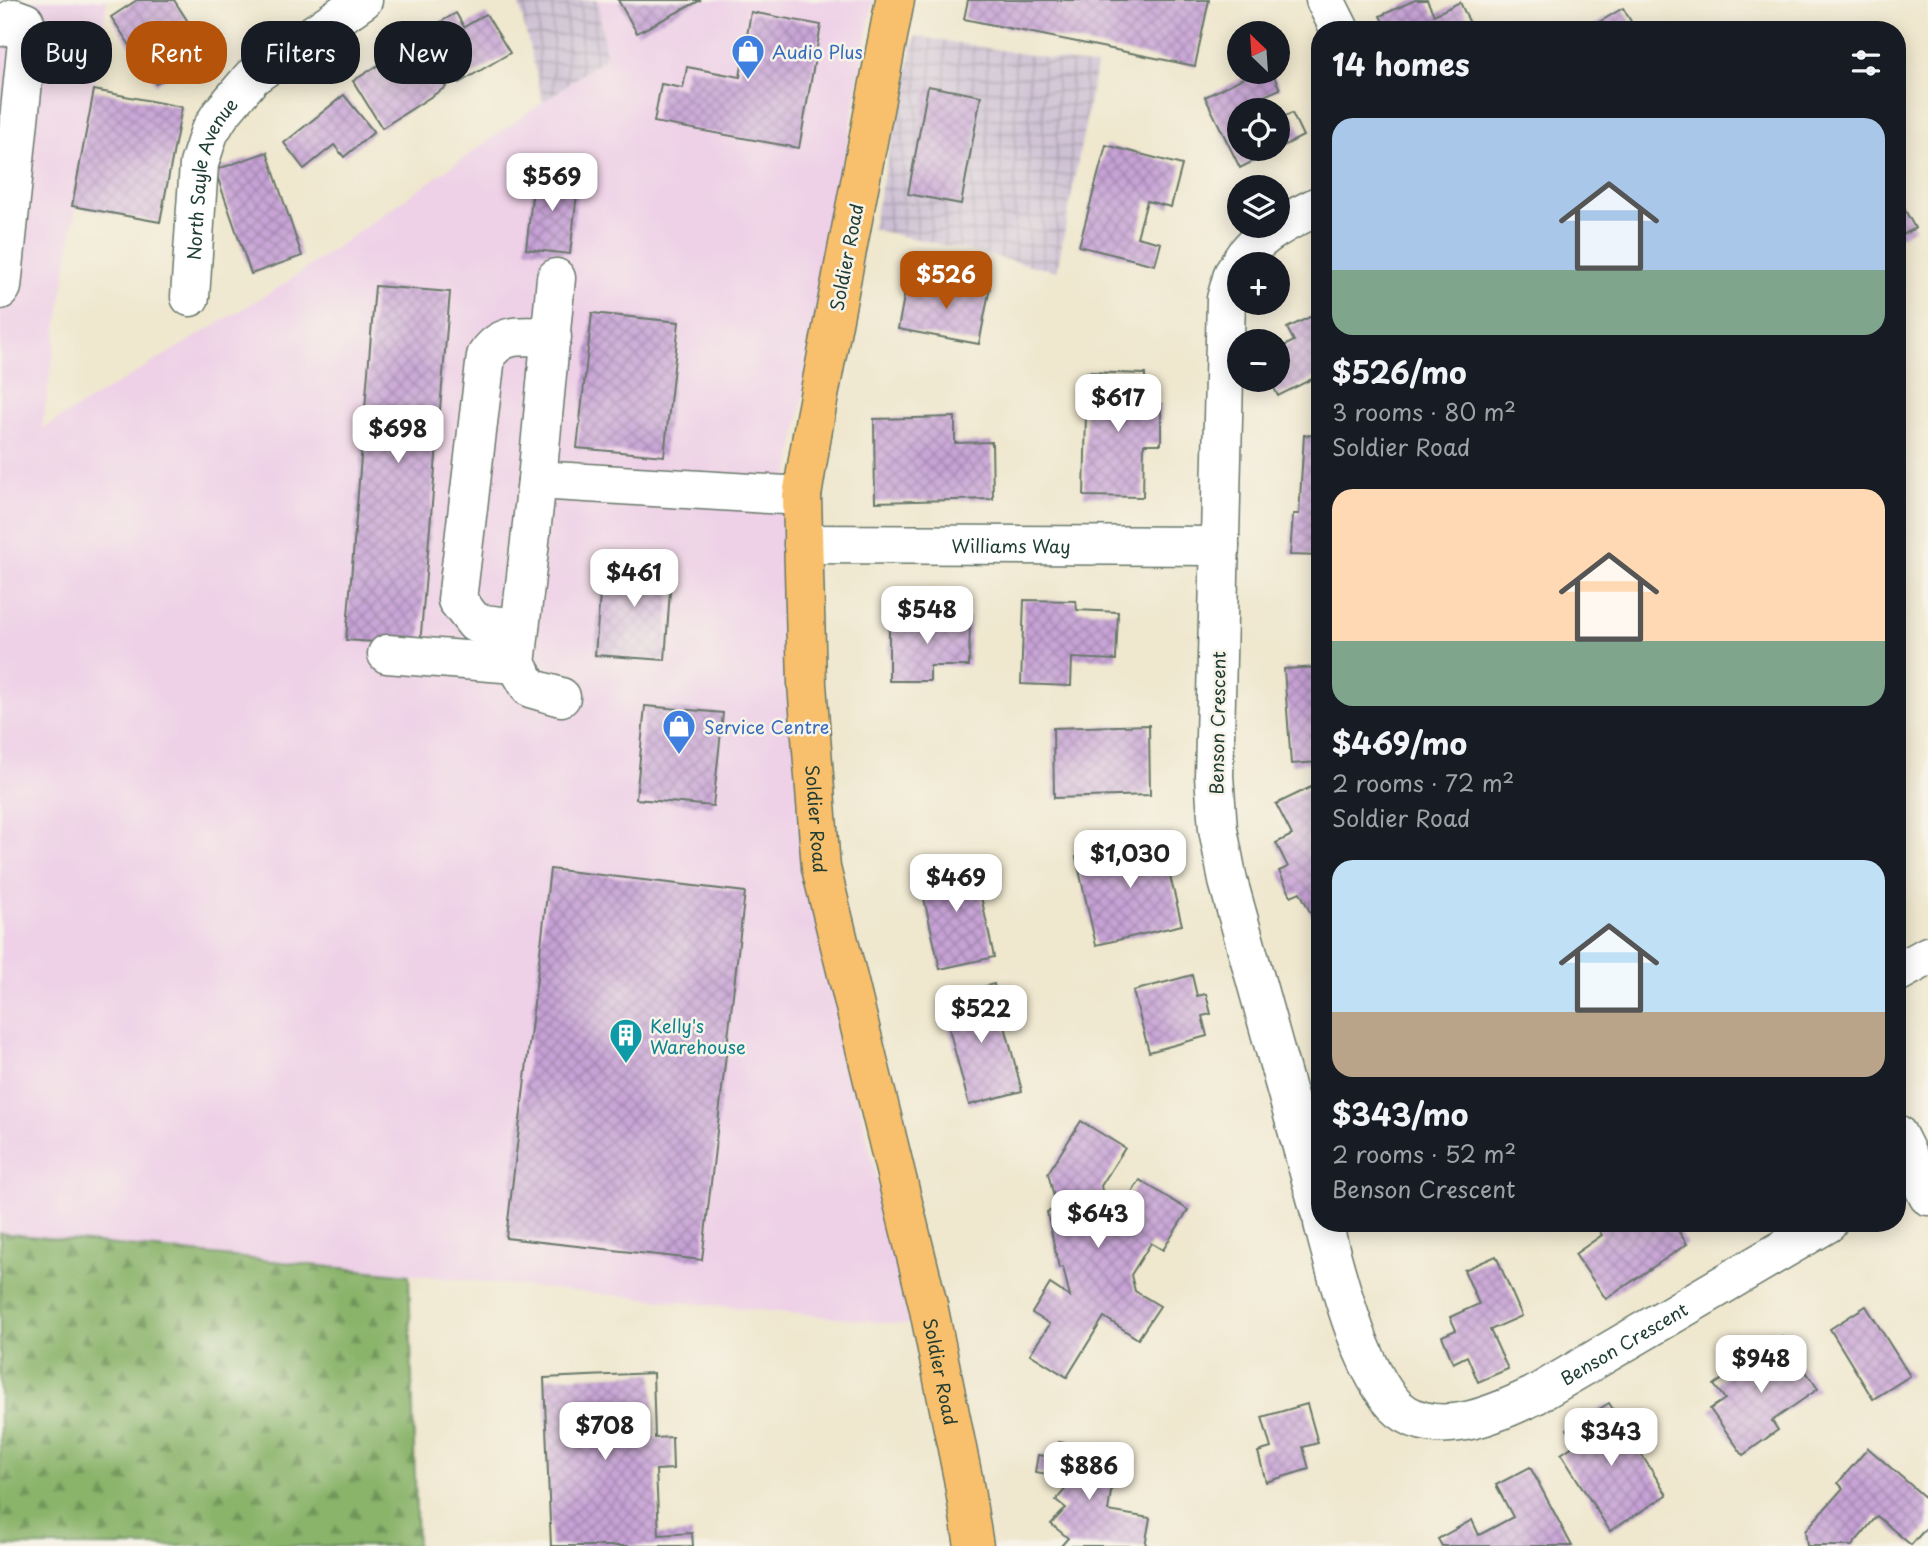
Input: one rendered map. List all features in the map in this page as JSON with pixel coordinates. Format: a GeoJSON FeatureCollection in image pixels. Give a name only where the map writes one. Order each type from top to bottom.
{"type":"FeatureCollection","features":[{"type":"Feature","properties":{"kind":"main road","name":"Soldier Road"},"geometry":{"type":"LineString","coordinates":[[895,0],[802,496],[807,684],[821,868],[928,1305],[974,1546]]}},
{"type":"Feature","properties":{"kind":"street","name":"North Sayle Avenue"},"geometry":{"type":"LineString","coordinates":[[190,297],[203,145],[219,115],[252,77],[363,0]]}},
{"type":"Feature","properties":{"kind":"street"},"geometry":{"type":"LineString","coordinates":[[1325,0],[1335,21]]}},
{"type":"Feature","properties":{"kind":"street"},"geometry":{"type":"LineString","coordinates":[[0,27],[14,18],[24,22],[28,32],[0,290]]}},
{"type":"Feature","properties":{"kind":"street","name":"Benson Crescent"},"geometry":{"type":"LineString","coordinates":[[1247,252],[1266,235],[1311,210]]}},
{"type":"Feature","properties":{"kind":"street"},"geometry":{"type":"LineString","coordinates":[[556,278],[537,480],[517,646],[530,688],[561,697]]}},
{"type":"Feature","properties":{"kind":"street","name":"Benson Crescent"},"geometry":{"type":"LineString","coordinates":[[1227,295],[1214,776],[1218,829],[1227,881],[1311,1180]]}},
{"type":"Feature","properties":{"kind":"street"},"geometry":{"type":"LineString","coordinates":[[517,646],[475,623],[457,600],[486,356],[494,344],[506,337],[552,337]]}},
{"type":"Feature","properties":{"kind":"street"},"geometry":{"type":"LineString","coordinates":[[537,480],[802,496]]}},
{"type":"Feature","properties":{"kind":"street","name":"Williams Way"},"geometry":{"type":"LineString","coordinates":[[803,544],[1220,546]]}},
{"type":"Feature","properties":{"kind":"street"},"geometry":{"type":"LineString","coordinates":[[387,654],[517,646]]}},
{"type":"Feature","properties":{"kind":"street"},"geometry":{"type":"LineString","coordinates":[[1906,968],[1928,956]]}},
{"type":"Feature","properties":{"kind":"street"},"geometry":{"type":"LineString","coordinates":[[1906,1160],[1914,1183]]}},
{"type":"Feature","properties":{"kind":"street","name":"Benson Crescent"},"geometry":{"type":"LineString","coordinates":[[1325,1232],[1364,1353],[1391,1401],[1406,1414],[1429,1421],[1453,1423],[1503,1410],[1535,1395],[1813,1232]]}},
{"type":"Feature","properties":{"kind":"shaded area"},"geometry":{"type":"Polygon","coordinates":[[[0,0],[107,0],[104,21],[21,21],[21,84],[94,84],[42,429],[281,286],[606,58],[598,0],[873,0],[781,521],[813,894],[909,1325],[0,1233],[0,0]]]}},
{"type":"Feature","properties":{"kind":"shaded area"},"geometry":{"type":"Polygon","coordinates":[[[518,0],[598,0],[606,57],[543,102],[518,0]]]}},
{"type":"Feature","properties":{"kind":"shaded area"},"geometry":{"type":"Polygon","coordinates":[[[915,36],[1096,66],[1057,271],[872,229],[915,36]]]}},
{"type":"Feature","properties":{"kind":"green space"},"geometry":{"type":"Polygon","coordinates":[[[0,1233],[409,1275],[417,1546],[0,1546],[0,1233]]]}},
{"type":"Feature","properties":{"kind":"building"},"geometry":{"type":"Polygon","coordinates":[[[137,0],[174,0],[188,21],[126,21],[126,39],[111,17],[137,0]]]}},
{"type":"Feature","properties":{"kind":"building"},"geometry":{"type":"Polygon","coordinates":[[[618,0],[701,0],[637,33],[618,0]]]}},
{"type":"Feature","properties":{"kind":"building"},"geometry":{"type":"Polygon","coordinates":[[[968,0],[1209,0],[1195,66],[964,19],[968,0]]]}},
{"type":"Feature","properties":{"kind":"building"},"geometry":{"type":"Polygon","coordinates":[[[1415,0],[1427,0],[1434,15],[1460,2],[1469,21],[1382,21],[1380,16],[1415,0]]]}},
{"type":"Feature","properties":{"kind":"building"},"geometry":{"type":"Polygon","coordinates":[[[1623,8],[1631,21],[1601,21],[1623,8]]]}},
{"type":"Feature","properties":{"kind":"building","name":"Audio Plus"},"geometry":{"type":"Polygon","coordinates":[[[751,12],[821,25],[799,148],[654,122],[661,84],[683,88],[687,67],[740,77],[751,12]]]}},
{"type":"Feature","properties":{"kind":"building"},"geometry":{"type":"Polygon","coordinates":[[[456,13],[461,21],[442,21],[456,13]]]}},
{"type":"Feature","properties":{"kind":"building"},"geometry":{"type":"Polygon","coordinates":[[[486,14],[510,53],[472,75],[472,22],[486,14]]]}},
{"type":"Feature","properties":{"kind":"building"},"geometry":{"type":"Polygon","coordinates":[[[374,68],[374,84],[444,84],[446,87],[382,128],[355,84],[360,84],[360,77],[374,68]]]}},
{"type":"Feature","properties":{"kind":"building"},"geometry":{"type":"Polygon","coordinates":[[[1231,84],[1278,84],[1280,89],[1264,96],[1265,98],[1227,98],[1227,142],[1205,97],[1231,84]]]}},
{"type":"Feature","properties":{"kind":"building"},"geometry":{"type":"Polygon","coordinates":[[[928,86],[981,96],[961,204],[908,194],[928,86]]]}},
{"type":"Feature","properties":{"kind":"building"},"geometry":{"type":"Polygon","coordinates":[[[94,90],[182,107],[160,222],[72,206],[94,90]]]}},
{"type":"Feature","properties":{"kind":"building"},"geometry":{"type":"Polygon","coordinates":[[[344,95],[374,132],[344,157],[334,145],[304,169],[284,143],[344,95]]]}},
{"type":"Feature","properties":{"kind":"building"},"geometry":{"type":"Polygon","coordinates":[[[1292,113],[1303,136],[1290,143],[1290,114],[1292,113]]]}},
{"type":"Feature","properties":{"kind":"building"},"geometry":{"type":"Polygon","coordinates":[[[1106,145],[1182,165],[1171,207],[1147,201],[1137,237],[1161,243],[1155,265],[1079,246],[1106,145]]]}},
{"type":"Feature","properties":{"kind":"building"},"geometry":{"type":"Polygon","coordinates":[[[267,152],[302,256],[251,274],[215,170],[267,152]]]}},
{"type":"Feature","properties":{"kind":"building"},"geometry":{"type":"Polygon","coordinates":[[[1237,161],[1254,161],[1240,168],[1237,161]]]}},
{"type":"Feature","properties":{"kind":"building"},"geometry":{"type":"Polygon","coordinates":[[[535,171],[579,176],[570,254],[526,249],[535,171]]]}},
{"type":"Feature","properties":{"kind":"building"},"geometry":{"type":"Polygon","coordinates":[[[1906,212],[1915,228],[1906,233],[1906,212]]]}},
{"type":"Feature","properties":{"kind":"building"},"geometry":{"type":"Polygon","coordinates":[[[931,277],[990,287],[979,344],[898,329],[905,291],[928,294],[931,277]]]}},
{"type":"Feature","properties":{"kind":"building"},"geometry":{"type":"Polygon","coordinates":[[[375,286],[450,292],[420,645],[346,640],[375,286]]]}},
{"type":"Feature","properties":{"kind":"building"},"geometry":{"type":"Polygon","coordinates":[[[592,313],[679,322],[664,456],[577,448],[592,313]]]}},
{"type":"Feature","properties":{"kind":"building"},"geometry":{"type":"Polygon","coordinates":[[[1311,316],[1311,380],[1290,390],[1290,343],[1294,341],[1290,329],[1288,329],[1311,316]]]}},
{"type":"Feature","properties":{"kind":"building"},"geometry":{"type":"Polygon","coordinates":[[[1087,372],[1145,374],[1145,404],[1161,404],[1161,444],[1144,444],[1143,497],[1084,496],[1087,372]]]}},
{"type":"Feature","properties":{"kind":"building"},"geometry":{"type":"Polygon","coordinates":[[[955,417],[955,443],[992,442],[993,499],[875,502],[874,419],[955,417]]]}},
{"type":"Feature","properties":{"kind":"building"},"geometry":{"type":"Polygon","coordinates":[[[1304,435],[1311,435],[1311,556],[1290,555],[1293,514],[1299,514],[1304,435]]]}},
{"type":"Feature","properties":{"kind":"building"},"geometry":{"type":"Polygon","coordinates":[[[603,558],[672,563],[665,660],[595,655],[603,558]]]}},
{"type":"Feature","properties":{"kind":"building"},"geometry":{"type":"Polygon","coordinates":[[[1024,600],[1076,601],[1077,610],[1118,612],[1116,660],[1072,658],[1071,686],[1021,684],[1024,600]]]}},
{"type":"Feature","properties":{"kind":"building"},"geometry":{"type":"Polygon","coordinates":[[[889,618],[970,618],[969,666],[930,666],[930,681],[889,681],[889,618]]]}},
{"type":"Feature","properties":{"kind":"building"},"geometry":{"type":"Polygon","coordinates":[[[1311,668],[1311,763],[1291,764],[1284,669],[1311,668]]]}},
{"type":"Feature","properties":{"kind":"building","name":"Service Centre"},"geometry":{"type":"Polygon","coordinates":[[[645,706],[723,713],[713,806],[636,799],[645,706]]]}},
{"type":"Feature","properties":{"kind":"building"},"geometry":{"type":"Polygon","coordinates":[[[1149,725],[1150,795],[1054,798],[1053,728],[1149,725]]]}},
{"type":"Feature","properties":{"kind":"building"},"geometry":{"type":"Polygon","coordinates":[[[1311,787],[1311,914],[1300,892],[1291,896],[1279,871],[1288,867],[1276,843],[1292,835],[1276,804],[1311,787]]]}},
{"type":"Feature","properties":{"kind":"building"},"geometry":{"type":"Polygon","coordinates":[[[1170,835],[1178,870],[1169,872],[1182,925],[1096,945],[1076,857],[1170,835]]]}},
{"type":"Feature","properties":{"kind":"building"},"geometry":{"type":"Polygon","coordinates":[[[973,859],[994,957],[940,969],[918,872],[973,859]]]}},
{"type":"Feature","properties":{"kind":"building","name":"Kelly's Warehouse"},"geometry":{"type":"Polygon","coordinates":[[[550,869],[745,892],[702,1260],[506,1238],[550,869]]]}},
{"type":"Feature","properties":{"kind":"building"},"geometry":{"type":"Polygon","coordinates":[[[1192,975],[1197,996],[1206,994],[1211,1014],[1202,1016],[1207,1036],[1149,1052],[1133,991],[1192,975]]]}},
{"type":"Feature","properties":{"kind":"building"},"geometry":{"type":"Polygon","coordinates":[[[994,984],[1022,1091],[969,1105],[941,998],[994,984]]]}},
{"type":"Feature","properties":{"kind":"building"},"geometry":{"type":"Polygon","coordinates":[[[1081,1121],[1125,1148],[1101,1186],[1110,1227],[1140,1180],[1188,1210],[1163,1250],[1151,1243],[1131,1275],[1135,1291],[1160,1306],[1138,1339],[1104,1317],[1067,1377],[1030,1354],[1050,1324],[1032,1313],[1050,1284],[1070,1297],[1063,1267],[1059,1268],[1047,1212],[1057,1209],[1048,1173],[1081,1121]]]}},
{"type":"Feature","properties":{"kind":"building"},"geometry":{"type":"Polygon","coordinates":[[[1600,1232],[1679,1232],[1687,1244],[1606,1299],[1575,1254],[1602,1235],[1600,1232]]]}},
{"type":"Feature","properties":{"kind":"building"},"geometry":{"type":"Polygon","coordinates":[[[1496,1256],[1522,1316],[1490,1330],[1508,1369],[1478,1382],[1467,1356],[1453,1363],[1442,1336],[1456,1330],[1450,1317],[1479,1304],[1464,1270],[1496,1256]]]}},
{"type":"Feature","properties":{"kind":"building"},"geometry":{"type":"Polygon","coordinates":[[[1866,1306],[1910,1376],[1873,1399],[1830,1329],[1866,1306]]]}},
{"type":"Feature","properties":{"kind":"building"},"geometry":{"type":"Polygon","coordinates":[[[1782,1337],[1818,1389],[1772,1421],[1778,1430],[1743,1455],[1710,1409],[1725,1399],[1714,1385],[1782,1337]]]}},
{"type":"Feature","properties":{"kind":"building"},"geometry":{"type":"Polygon","coordinates":[[[653,1373],[655,1438],[672,1437],[673,1469],[656,1470],[659,1535],[692,1533],[693,1546],[551,1546],[544,1378],[653,1373]]]}},
{"type":"Feature","properties":{"kind":"building"},"geometry":{"type":"Polygon","coordinates":[[[1609,1403],[1667,1495],[1610,1531],[1561,1454],[1576,1444],[1567,1429],[1609,1403]]]}},
{"type":"Feature","properties":{"kind":"building"},"geometry":{"type":"Polygon","coordinates":[[[1307,1404],[1318,1443],[1303,1447],[1309,1469],[1266,1482],[1258,1452],[1271,1448],[1262,1417],[1307,1404]]]}},
{"type":"Feature","properties":{"kind":"building"},"geometry":{"type":"Polygon","coordinates":[[[1059,1442],[1093,1448],[1091,1463],[1105,1465],[1101,1483],[1112,1485],[1108,1511],[1150,1518],[1145,1546],[1061,1546],[1068,1538],[1051,1524],[1066,1508],[1056,1500],[1069,1485],[1054,1482],[1055,1475],[1035,1472],[1038,1455],[1056,1458],[1059,1442]]]}},
{"type":"Feature","properties":{"kind":"building"},"geometry":{"type":"Polygon","coordinates":[[[1868,1448],[1928,1500],[1928,1526],[1911,1545],[1877,1516],[1852,1546],[1807,1546],[1805,1531],[1843,1488],[1838,1483],[1868,1448]]]}},
{"type":"Feature","properties":{"kind":"building"},"geometry":{"type":"Polygon","coordinates":[[[1530,1467],[1572,1546],[1442,1546],[1438,1539],[1472,1520],[1479,1535],[1513,1517],[1496,1485],[1530,1467]]]}},
{"type":"Feature","properties":{"kind":"place","name":"Audio Plus"},"geometry":{"type":"Point","coordinates":[748,81]}},
{"type":"Feature","properties":{"kind":"place","name":"Service Centre"},"geometry":{"type":"Point","coordinates":[679,756]}},
{"type":"Feature","properties":{"kind":"place","name":"Kelly's Warehouse"},"geometry":{"type":"Point","coordinates":[626,1065]}}]}
